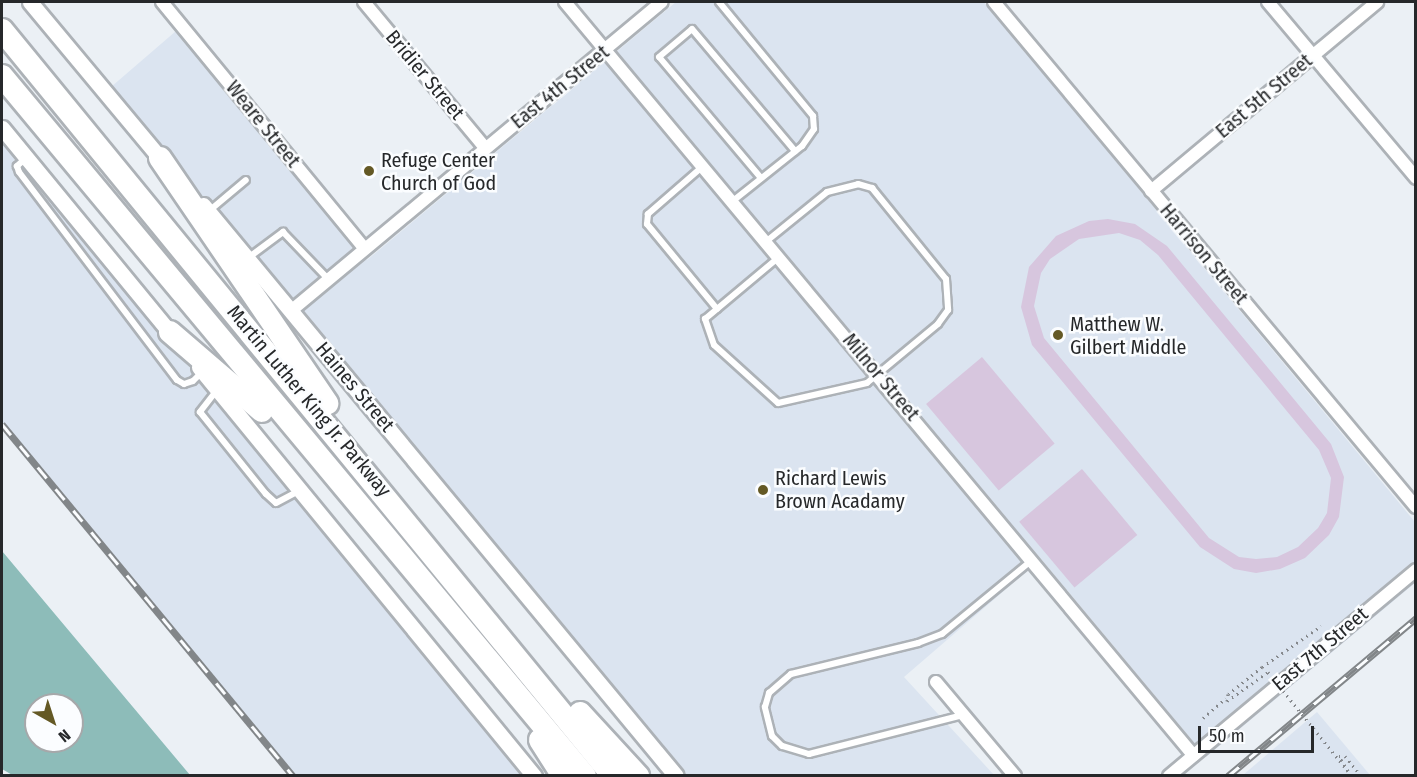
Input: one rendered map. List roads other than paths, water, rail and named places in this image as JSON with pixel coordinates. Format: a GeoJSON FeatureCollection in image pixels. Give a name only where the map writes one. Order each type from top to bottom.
{"type":"FeatureCollection","features":[{"type":"Feature","properties":{"kind":"highway","name":"Martin Luther King Jr. Parkway"},"geometry":{"type":"LineString","coordinates":[[2,30],[398,509],[613,776]]}},
{"type":"Feature","properties":{"kind":"highway","name":"Martin Luther King Jr. Parkway"},"geometry":{"type":"LineString","coordinates":[[2,76],[343,490],[585,776]]}},
{"type":"Feature","properties":{"kind":"highway"},"geometry":{"type":"LineString","coordinates":[[160,158],[398,509]]}},
{"type":"Feature","properties":{"kind":"highway"},"geometry":{"type":"LineString","coordinates":[[170,332],[218,369],[343,490]]}},
{"type":"Feature","properties":{"kind":"highway"},"geometry":{"type":"LineString","coordinates":[[450,573],[638,776]]}},
{"type":"Feature","properties":{"kind":"highway"},"geometry":{"type":"LineString","coordinates":[[516,696],[562,776]]}},
{"type":"Feature","properties":{"kind":"street","name":"Haines Street"},"geometry":{"type":"LineString","coordinates":[[30,2],[160,158],[292,310],[676,776]]}},
{"type":"Feature","properties":{"kind":"street","name":"Weare Street"},"geometry":{"type":"LineString","coordinates":[[162,2],[364,248]]}},
{"type":"Feature","properties":{"kind":"street","name":"Bridier Street"},"geometry":{"type":"LineString","coordinates":[[364,2],[485,148]]}},
{"type":"Feature","properties":{"kind":"street","name":"Milnor Street"},"geometry":{"type":"LineString","coordinates":[[565,2],[768,240],[1193,755]]}},
{"type":"Feature","properties":{"kind":"street","name":"East 4th Street"},"geometry":{"type":"LineString","coordinates":[[292,310],[662,2]]}},
{"type":"Feature","properties":{"kind":"street","name":"Harrison Street"},"geometry":{"type":"LineString","coordinates":[[994,2],[1416,507]]}},
{"type":"Feature","properties":{"kind":"street"},"geometry":{"type":"LineString","coordinates":[[1268,2],[1416,178]]}},
{"type":"Feature","properties":{"kind":"street","name":"East 5th Street"},"geometry":{"type":"LineString","coordinates":[[1151,191],[1377,2]]}},
{"type":"Feature","properties":{"kind":"street"},"geometry":{"type":"LineString","coordinates":[[2,128],[534,776]]}},
{"type":"Feature","properties":{"kind":"street","name":"East 7th Street"},"geometry":{"type":"LineString","coordinates":[[1169,776],[1416,570]]}},
{"type":"Feature","properties":{"kind":"street"},"geometry":{"type":"LineString","coordinates":[[936,682],[1016,776]]}},
{"type":"Feature","properties":{"kind":"lane"},"geometry":{"type":"LineString","coordinates":[[719,2],[813,116],[814,129],[795,151],[734,200]]}},
{"type":"Feature","properties":{"kind":"lane"},"geometry":{"type":"LineString","coordinates":[[761,178],[659,57],[692,29],[795,151]]}},
{"type":"Feature","properties":{"kind":"lane"},"geometry":{"type":"LineString","coordinates":[[26,158],[17,166],[19,172],[177,380],[184,384],[193,381],[203,372]]}},
{"type":"Feature","properties":{"kind":"lane"},"geometry":{"type":"LineString","coordinates":[[704,165],[648,214],[647,224],[717,309]]}},
{"type":"Feature","properties":{"kind":"lane"},"geometry":{"type":"LineString","coordinates":[[208,211],[246,180]]}},
{"type":"Feature","properties":{"kind":"lane"},"geometry":{"type":"LineString","coordinates":[[768,240],[827,192],[841,186],[858,184],[882,196],[946,279],[950,295],[948,309],[938,324],[867,383],[778,403],[714,345],[705,319],[781,256]]}},
{"type":"Feature","properties":{"kind":"lane"},"geometry":{"type":"LineString","coordinates":[[248,258],[283,232],[328,279]]}},
{"type":"Feature","properties":{"kind":"lane"},"geometry":{"type":"LineString","coordinates":[[218,390],[200,412],[266,494],[276,503],[300,490]]}},
{"type":"Feature","properties":{"kind":"lane"},"geometry":{"type":"LineString","coordinates":[[963,715],[809,754],[782,746],[772,736],[765,707],[769,693],[790,674],[931,640],[1032,560]]}},
{"type":"Feature","properties":{"kind":"railway"},"geometry":{"type":"LineString","coordinates":[[2,424],[293,776]]}},
{"type":"Feature","properties":{"kind":"railway"},"geometry":{"type":"LineString","coordinates":[[1228,776],[1416,618]]}},
{"type":"Feature","properties":{"kind":"place","name":"Refuge Center Church of God"},"geometry":{"type":"Point","coordinates":[369,171]}},
{"type":"Feature","properties":{"kind":"place","name":"Matthew W. Gilbert Middle"},"geometry":{"type":"Point","coordinates":[1058,335]}},
{"type":"Feature","properties":{"kind":"place","name":"Richard Lewis Brown Acadamy"},"geometry":{"type":"Point","coordinates":[763,490]}}]}
